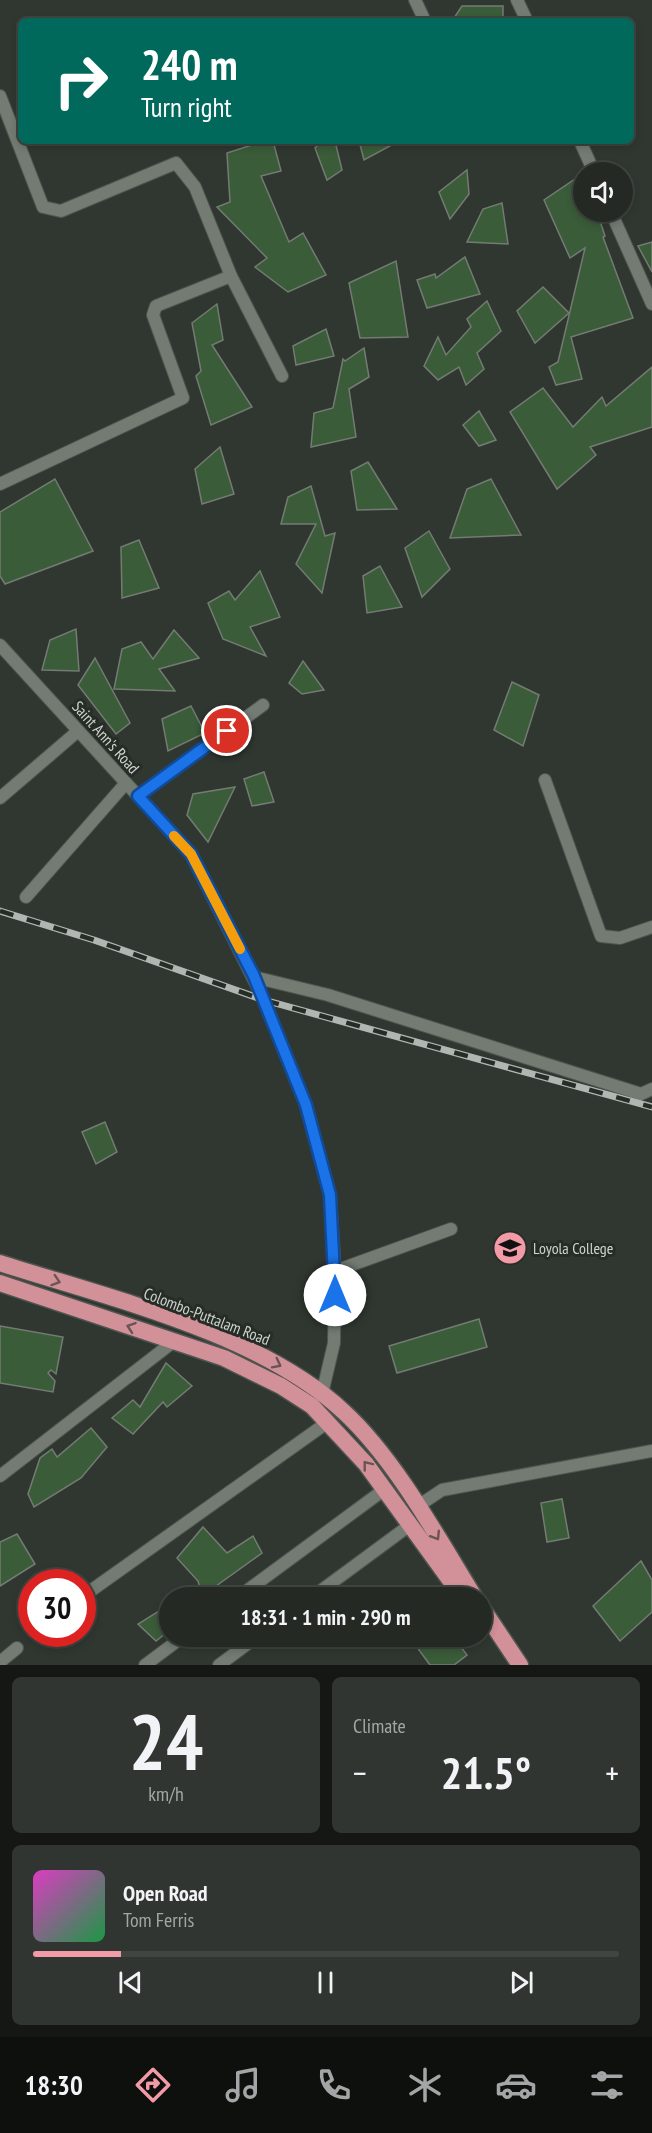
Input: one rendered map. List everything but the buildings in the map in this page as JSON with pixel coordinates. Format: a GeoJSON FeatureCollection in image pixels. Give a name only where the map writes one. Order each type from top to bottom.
{"type":"FeatureCollection","features":[{"type":"Feature","properties":{"kind":"highway","name":"Colombo-Puttalam Road"},"geometry":{"type":"LineString","coordinates":[[0,1263],[164,1317],[243,1346],[292,1372],[345,1413],[366,1438],[418,1506],[468,1587]]}},
{"type":"Feature","properties":{"kind":"highway","name":"Colombo-Puttalam Road"},"geometry":{"type":"LineString","coordinates":[[0,1283],[224,1358],[281,1386],[322,1416],[385,1489],[455,1587]]}},
{"type":"Feature","properties":{"kind":"highway"},"geometry":{"type":"LineString","coordinates":[[322,1394],[322,1416]]}},
{"type":"Feature","properties":{"kind":"highway"},"geometry":{"type":"LineString","coordinates":[[492,1623],[520,1665]]}},
{"type":"Feature","properties":{"kind":"highway"},"geometry":{"type":"LineString","coordinates":[[492,1640],[508,1665]]}},
{"type":"Feature","properties":{"kind":"street"},"geometry":{"type":"LineString","coordinates":[[415,0],[424,18]]}},
{"type":"Feature","properties":{"kind":"street"},"geometry":{"type":"LineString","coordinates":[[517,0],[525,18]]}},
{"type":"Feature","properties":{"kind":"street"},"geometry":{"type":"LineString","coordinates":[[0,96],[18,142]]}},
{"type":"Feature","properties":{"kind":"street"},"geometry":{"type":"LineString","coordinates":[[19,144],[43,207],[61,211],[176,164],[195,188],[231,276],[282,376]]}},
{"type":"Feature","properties":{"kind":"street"},"geometry":{"type":"LineString","coordinates":[[581,144],[589,162]]}},
{"type":"Feature","properties":{"kind":"street"},"geometry":{"type":"LineString","coordinates":[[615,222],[652,304]]}},
{"type":"Feature","properties":{"kind":"street"},"geometry":{"type":"LineString","coordinates":[[0,484],[183,398],[153,315],[156,306],[231,276]]}},
{"type":"Feature","properties":{"kind":"street","name":"Saint Ann's Road"},"geometry":{"type":"LineString","coordinates":[[0,645],[191,854],[254,976],[306,1105],[330,1195],[335,1271],[334,1342],[322,1394]]}},
{"type":"Feature","properties":{"kind":"street"},"geometry":{"type":"LineString","coordinates":[[138,796],[263,705]]}},
{"type":"Feature","properties":{"kind":"street"},"geometry":{"type":"LineString","coordinates":[[0,798],[78,731]]}},
{"type":"Feature","properties":{"kind":"street"},"geometry":{"type":"LineString","coordinates":[[545,780],[601,936],[620,938],[652,927]]}},
{"type":"Feature","properties":{"kind":"street"},"geometry":{"type":"LineString","coordinates":[[27,897],[126,783]]}},
{"type":"Feature","properties":{"kind":"street"},"geometry":{"type":"LineString","coordinates":[[254,976],[328,995],[641,1094],[652,1089]]}},
{"type":"Feature","properties":{"kind":"street"},"geometry":{"type":"LineString","coordinates":[[335,1271],[451,1229]]}},
{"type":"Feature","properties":{"kind":"street"},"geometry":{"type":"LineString","coordinates":[[0,1476],[173,1342]]}},
{"type":"Feature","properties":{"kind":"street"},"geometry":{"type":"LineString","coordinates":[[96,1586],[322,1416]]}},
{"type":"Feature","properties":{"kind":"street"},"geometry":{"type":"LineString","coordinates":[[418,1506],[441,1490],[652,1451]]}},
{"type":"Feature","properties":{"kind":"street"},"geometry":{"type":"LineString","coordinates":[[252,1587],[385,1489]]}},
{"type":"Feature","properties":{"kind":"street"},"geometry":{"type":"LineString","coordinates":[[326,1587],[410,1525]]}},
{"type":"Feature","properties":{"kind":"street"},"geometry":{"type":"LineString","coordinates":[[145,1665],[169,1647]]}},
{"type":"Feature","properties":{"kind":"street"},"geometry":{"type":"LineString","coordinates":[[219,1665],[243,1647]]}},
{"type":"Feature","properties":{"kind":"street"},"geometry":{"type":"LineString","coordinates":[[0,1662],[17,1648]]}},
{"type":"Feature","properties":{"kind":"railway"},"geometry":{"type":"LineString","coordinates":[[0,911],[94,940],[264,1000],[652,1107]]}},
{"type":"Feature","properties":{"kind":"slow traffic"},"geometry":{"type":"LineString","coordinates":[[174,836],[191,854],[240,949]]}},
{"type":"Feature","properties":{"kind":"place","name":"Loyola College"},"geometry":{"type":"Point","coordinates":[510,1248]}},
{"type":"Feature","properties":{"kind":"route"},"geometry":{"type":"LineString","coordinates":[[227,731],[138,796],[191,854],[254,976],[306,1105],[330,1195],[335,1295]]}}]}
